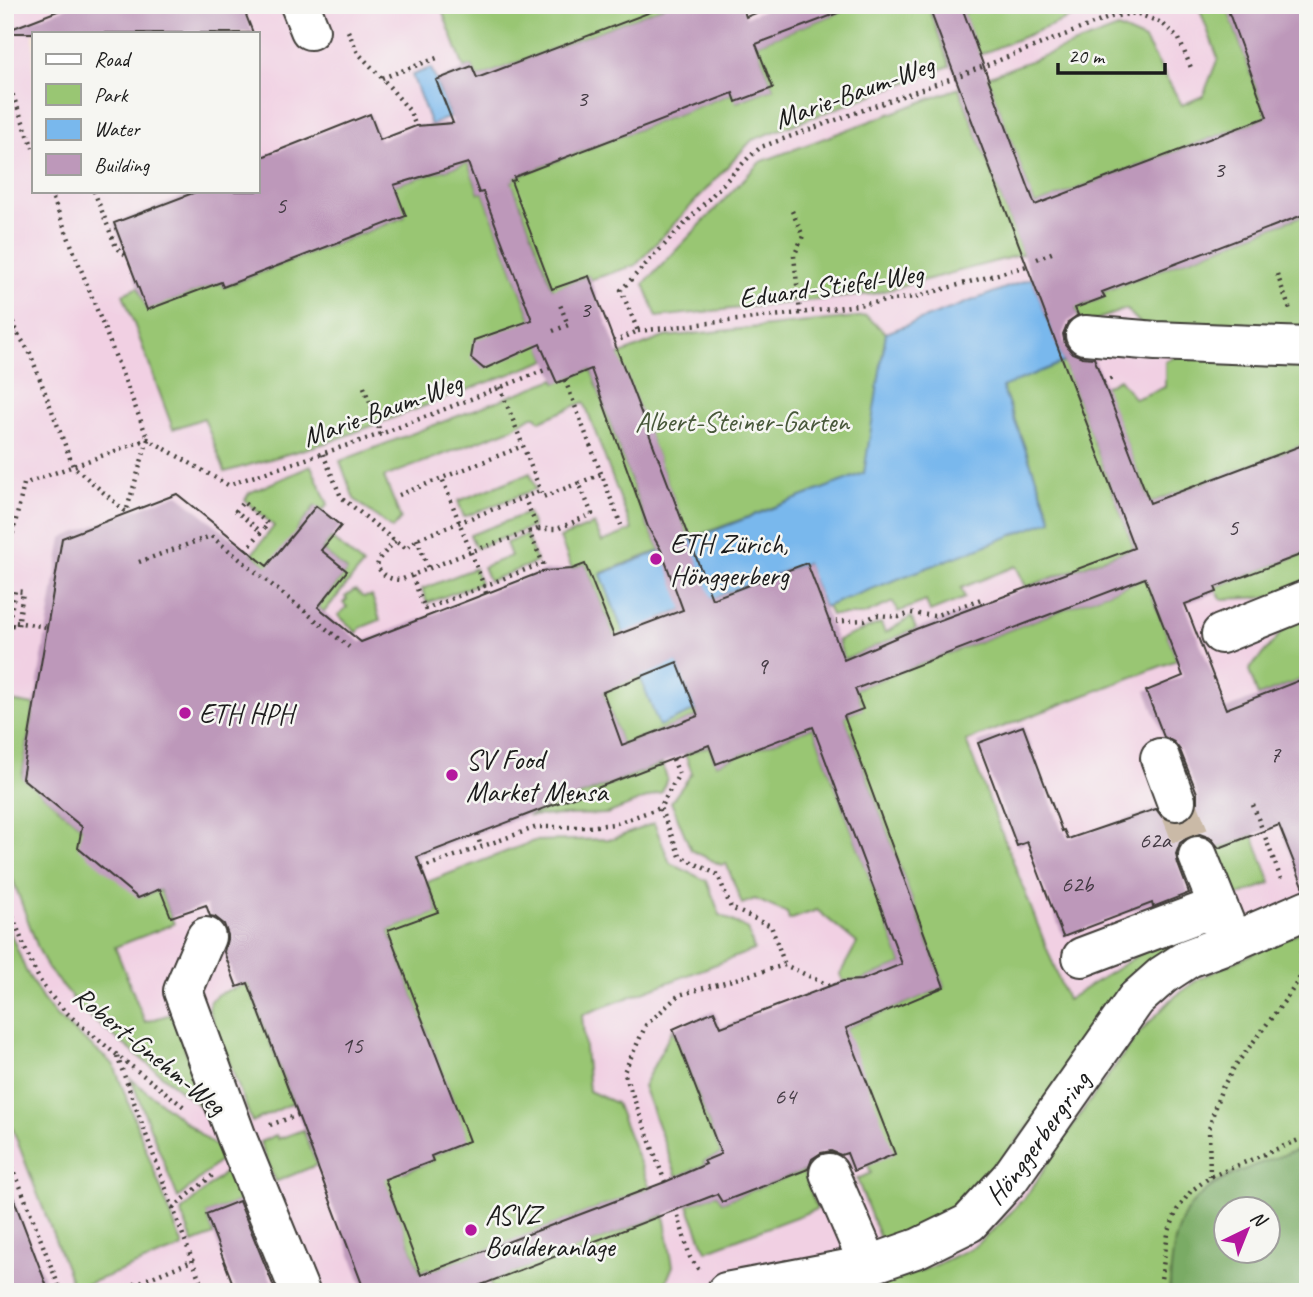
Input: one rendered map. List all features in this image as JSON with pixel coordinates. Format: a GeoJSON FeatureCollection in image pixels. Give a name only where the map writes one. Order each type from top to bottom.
{"type":"FeatureCollection","features":[{"type":"Feature","properties":{"kind":"street"},"geometry":{"type":"LineString","coordinates":[[1085,335],[1156,341],[1308,347]]}},
{"type":"Feature","properties":{"kind":"street"},"geometry":{"type":"LineString","coordinates":[[1221,634],[1308,599]]}},
{"type":"Feature","properties":{"kind":"street"},"geometry":{"type":"LineString","coordinates":[[1160,758],[1176,801]]}},
{"type":"Feature","properties":{"kind":"street"},"geometry":{"type":"LineString","coordinates":[[1198,856],[1226,927]]}},
{"type":"Feature","properties":{"kind":"street","name":"Hönggerbergring"},"geometry":{"type":"LineString","coordinates":[[726,1292],[869,1265],[918,1248],[969,1223],[1010,1178],[1136,999],[1226,927],[1308,909]]}},
{"type":"Feature","properties":{"kind":"street"},"geometry":{"type":"LineString","coordinates":[[1082,957],[1199,913],[1226,927]]}},
{"type":"Feature","properties":{"kind":"street"},"geometry":{"type":"LineString","coordinates":[[206,937],[183,991],[242,1151],[300,1292]]}},
{"type":"Feature","properties":{"kind":"street"},"geometry":{"type":"LineString","coordinates":[[829,1174],[869,1265]]}},
{"type":"Feature","properties":{"kind":"path","name":"Marie-Baum-Weg"},"geometry":{"type":"LineString","coordinates":[[638,331],[621,290],[761,147],[1111,17],[1136,13],[1162,23],[1179,39],[1192,70]]}},
{"type":"Feature","properties":{"kind":"path"},"geometry":{"type":"LineString","coordinates":[[358,53],[409,110],[415,126]]}},
{"type":"Feature","properties":{"kind":"path"},"geometry":{"type":"LineString","coordinates":[[382,78],[437,58]]}},
{"type":"Feature","properties":{"kind":"path"},"geometry":{"type":"LineString","coordinates":[[5,75],[32,145]]}},
{"type":"Feature","properties":{"kind":"path"},"geometry":{"type":"LineString","coordinates":[[5,302],[18,334],[30,353],[74,467],[126,512],[148,439],[50,192]]}},
{"type":"Feature","properties":{"kind":"path"},"geometry":{"type":"LineString","coordinates":[[94,192],[116,247],[126,255]]}},
{"type":"Feature","properties":{"kind":"path"},"geometry":{"type":"LineString","coordinates":[[792,211],[803,236],[794,256],[800,313]]}},
{"type":"Feature","properties":{"kind":"path"},"geometry":{"type":"LineString","coordinates":[[1037,259],[1054,252]]}},
{"type":"Feature","properties":{"kind":"path","name":"Eduard-Stiefel-Weg"},"geometry":{"type":"LineString","coordinates":[[638,331],[915,297],[1027,266]]}},
{"type":"Feature","properties":{"kind":"path"},"geometry":{"type":"LineString","coordinates":[[554,331],[568,325],[559,302]]}},
{"type":"Feature","properties":{"kind":"path"},"geometry":{"type":"LineString","coordinates":[[614,342],[638,331]]}},
{"type":"Feature","properties":{"kind":"path"},"geometry":{"type":"LineString","coordinates":[[5,340],[18,334]]}},
{"type":"Feature","properties":{"kind":"path","name":"Marie-Baum-Weg"},"geometry":{"type":"LineString","coordinates":[[148,439],[228,485],[381,434],[550,368]]}},
{"type":"Feature","properties":{"kind":"path"},"geometry":{"type":"LineString","coordinates":[[565,380],[621,525]]}},
{"type":"Feature","properties":{"kind":"path"},"geometry":{"type":"LineString","coordinates":[[364,387],[381,434]]}},
{"type":"Feature","properties":{"kind":"path"},"geometry":{"type":"LineString","coordinates":[[500,387],[543,497],[601,474]]}},
{"type":"Feature","properties":{"kind":"path"},"geometry":{"type":"LineString","coordinates":[[5,568],[24,484],[148,439]]}},
{"type":"Feature","properties":{"kind":"path"},"geometry":{"type":"LineString","coordinates":[[398,495],[523,446]]}},
{"type":"Feature","properties":{"kind":"path"},"geometry":{"type":"LineString","coordinates":[[323,454],[341,497],[407,550],[417,538],[540,491]]}},
{"type":"Feature","properties":{"kind":"path"},"geometry":{"type":"LineString","coordinates":[[442,478],[486,593]]}},
{"type":"Feature","properties":{"kind":"path"},"geometry":{"type":"LineString","coordinates":[[395,541],[379,559],[377,566],[381,573],[390,579],[400,580],[470,552],[538,529],[557,529],[592,514],[579,483]]}},
{"type":"Feature","properties":{"kind":"path"},"geometry":{"type":"LineString","coordinates":[[524,497],[538,529]]}},
{"type":"Feature","properties":{"kind":"path"},"geometry":{"type":"LineString","coordinates":[[239,557],[268,524],[243,502],[236,511],[260,531]]}},
{"type":"Feature","properties":{"kind":"path"},"geometry":{"type":"LineString","coordinates":[[529,532],[544,571]]}},
{"type":"Feature","properties":{"kind":"path"},"geometry":{"type":"LineString","coordinates":[[139,562],[211,536],[349,647]]}},
{"type":"Feature","properties":{"kind":"path"},"geometry":{"type":"LineString","coordinates":[[417,538],[428,568]]}},
{"type":"Feature","properties":{"kind":"path"},"geometry":{"type":"LineString","coordinates":[[412,576],[426,612],[543,564]]}},
{"type":"Feature","properties":{"kind":"path"},"geometry":{"type":"LineString","coordinates":[[15,591],[23,592],[18,626],[7,622],[15,591]]}},
{"type":"Feature","properties":{"kind":"path"},"geometry":{"type":"LineString","coordinates":[[829,622],[865,620],[877,615],[898,617],[911,613],[934,617],[981,599],[983,605]]}},
{"type":"Feature","properties":{"kind":"path"},"geometry":{"type":"LineString","coordinates":[[7,622],[47,627]]}},
{"type":"Feature","properties":{"kind":"path"},"geometry":{"type":"LineString","coordinates":[[421,868],[537,827],[614,824],[660,808],[679,774],[673,759]]}},
{"type":"Feature","properties":{"kind":"path"},"geometry":{"type":"LineString","coordinates":[[1253,805],[1277,869]]}},
{"type":"Feature","properties":{"kind":"path"},"geometry":{"type":"LineString","coordinates":[[660,808],[680,856],[718,875],[731,908],[771,926],[785,965]]}},
{"type":"Feature","properties":{"kind":"path"},"geometry":{"type":"LineString","coordinates":[[477,834],[481,847]]}},
{"type":"Feature","properties":{"kind":"path","name":"Robert-Gnehm-Weg"},"geometry":{"type":"LineString","coordinates":[[5,897],[42,984],[54,999],[117,1055],[190,1111]]}},
{"type":"Feature","properties":{"kind":"path"},"geometry":{"type":"LineString","coordinates":[[666,1182],[624,1072],[646,1025],[679,995],[785,965],[830,986]]}},
{"type":"Feature","properties":{"kind":"path"},"geometry":{"type":"LineString","coordinates":[[1210,1177],[1209,1129],[1222,1088],[1302,974]]}},
{"type":"Feature","properties":{"kind":"path"},"geometry":{"type":"LineString","coordinates":[[117,1055],[204,1292]]}},
{"type":"Feature","properties":{"kind":"path"},"geometry":{"type":"LineString","coordinates":[[272,1125],[298,1115]]}},
{"type":"Feature","properties":{"kind":"path"},"geometry":{"type":"LineString","coordinates":[[1159,1292],[1168,1234],[1177,1210],[1191,1191],[1210,1177],[1308,1136]]}},
{"type":"Feature","properties":{"kind":"path"},"geometry":{"type":"LineString","coordinates":[[5,1147],[61,1292]]}},
{"type":"Feature","properties":{"kind":"path"},"geometry":{"type":"LineString","coordinates":[[173,1208],[242,1151]]}},
{"type":"Feature","properties":{"kind":"path"},"geometry":{"type":"LineString","coordinates":[[676,1209],[690,1256]]}},
{"type":"Feature","properties":{"kind":"path"},"geometry":{"type":"LineString","coordinates":[[115,1292],[194,1261]]}},
{"type":"Feature","properties":{"kind":"path"},"geometry":{"type":"LineString","coordinates":[[481,1284],[484,1292]]}},
{"type":"Feature","properties":{"kind":"shaded area","name":"ETH Zürich, Hönggerberg"},"geometry":{"type":"Polygon","coordinates":[[[5,5],[1308,5],[1308,928],[975,1246],[904,1277],[814,1292],[5,1292],[5,5]]]}},
{"type":"Feature","properties":{"kind":"green space"},"geometry":{"type":"Polygon","coordinates":[[[440,5],[669,5],[477,78],[472,66],[464,68],[440,5]]]}},
{"type":"Feature","properties":{"kind":"green space"},"geometry":{"type":"Polygon","coordinates":[[[859,5],[928,5],[950,66],[752,140],[636,265],[590,280],[588,276],[553,290],[511,181],[514,177],[733,93],[737,102],[773,88],[756,44],[859,5]]]}},
{"type":"Feature","properties":{"kind":"green space"},"geometry":{"type":"Polygon","coordinates":[[[984,5],[1101,5],[979,55],[963,13],[984,5]]]}},
{"type":"Feature","properties":{"kind":"green space"},"geometry":{"type":"Polygon","coordinates":[[[1198,5],[1226,5],[1267,117],[1035,205],[987,77],[1118,28],[1145,40],[1182,105],[1203,96],[1218,58],[1198,5]]]}},
{"type":"Feature","properties":{"kind":"green space"},"geometry":{"type":"Polygon","coordinates":[[[959,88],[1023,254],[873,294],[657,317],[644,284],[760,162],[959,88]]]}},
{"type":"Feature","properties":{"kind":"green space"},"geometry":{"type":"Polygon","coordinates":[[[468,163],[479,193],[483,192],[547,360],[329,442],[225,472],[204,418],[173,429],[123,294],[138,287],[147,309],[221,282],[224,287],[405,217],[394,185],[468,163]]]}},
{"type":"Feature","properties":{"kind":"green space"},"geometry":{"type":"Polygon","coordinates":[[[1304,215],[1308,225],[1308,335],[1147,330],[1126,309],[1082,325],[1060,270],[1082,306],[1104,297],[1102,292],[1304,215]]]}},
{"type":"Feature","properties":{"kind":"green space","name":"Albert-Steiner-Garten"},"geometry":{"type":"Polygon","coordinates":[[[866,316],[886,333],[865,473],[689,539],[618,355],[664,337],[866,316]]]}},
{"type":"Feature","properties":{"kind":"green space"},"geometry":{"type":"Polygon","coordinates":[[[1187,352],[1308,357],[1308,443],[1150,503],[1104,387],[1119,379],[1135,399],[1165,387],[1165,361],[1187,352]]]}},
{"type":"Feature","properties":{"kind":"green space"},"geometry":{"type":"Polygon","coordinates":[[[1064,362],[1134,548],[1026,587],[1016,566],[961,588],[965,598],[930,612],[926,601],[898,612],[893,602],[863,615],[831,615],[827,606],[1052,520],[1002,386],[1064,362]]]}},
{"type":"Feature","properties":{"kind":"green space"},"geometry":{"type":"Polygon","coordinates":[[[591,369],[648,527],[661,550],[601,573],[659,725],[696,710],[698,716],[622,745],[603,692],[631,680],[585,564],[572,569],[560,538],[594,524],[602,542],[632,530],[584,402],[540,421],[536,416],[532,416],[513,428],[384,477],[401,519],[392,529],[354,499],[340,461],[555,379],[556,383],[591,369]]]}},
{"type":"Feature","properties":{"kind":"green space"},"geometry":{"type":"Polygon","coordinates":[[[311,466],[328,504],[322,511],[315,506],[296,531],[292,587],[252,554],[274,526],[245,500],[249,493],[311,466]]]}},
{"type":"Feature","properties":{"kind":"green space"},"geometry":{"type":"Polygon","coordinates":[[[530,473],[536,489],[464,517],[458,501],[530,473]]]}},
{"type":"Feature","properties":{"kind":"green space"},"geometry":{"type":"Polygon","coordinates":[[[528,513],[533,527],[476,548],[470,535],[528,513]]]}},
{"type":"Feature","properties":{"kind":"green space"},"geometry":{"type":"Polygon","coordinates":[[[526,535],[537,562],[489,581],[483,567],[511,556],[506,543],[526,535]]]}},
{"type":"Feature","properties":{"kind":"green space"},"geometry":{"type":"Polygon","coordinates":[[[331,538],[363,565],[324,612],[318,607],[347,571],[322,550],[331,538]]]}},
{"type":"Feature","properties":{"kind":"green space"},"geometry":{"type":"Polygon","coordinates":[[[1308,552],[1308,583],[1272,597],[1221,599],[1215,587],[1308,552]]]}},
{"type":"Feature","properties":{"kind":"green space"},"geometry":{"type":"Polygon","coordinates":[[[475,568],[480,583],[427,603],[422,589],[475,568]]]}},
{"type":"Feature","properties":{"kind":"green space"},"geometry":{"type":"Polygon","coordinates":[[[1145,578],[1177,660],[966,741],[1067,1000],[1159,942],[1202,933],[1039,1114],[967,1201],[943,1219],[882,1244],[857,1179],[871,1173],[846,1028],[944,987],[844,716],[862,709],[855,689],[1145,578]]]}},
{"type":"Feature","properties":{"kind":"green space"},"geometry":{"type":"Polygon","coordinates":[[[355,590],[363,597],[372,596],[380,620],[360,628],[357,633],[338,615],[347,607],[343,603],[347,599],[345,597],[355,590]]]}},
{"type":"Feature","properties":{"kind":"green space"},"geometry":{"type":"Polygon","coordinates":[[[1308,614],[1308,677],[1258,696],[1249,670],[1292,620],[1308,614]]]}},
{"type":"Feature","properties":{"kind":"green space"},"geometry":{"type":"Polygon","coordinates":[[[911,617],[916,629],[844,660],[838,640],[881,623],[885,633],[911,617]]]}},
{"type":"Feature","properties":{"kind":"green space"},"geometry":{"type":"Polygon","coordinates":[[[5,700],[34,705],[22,777],[82,827],[138,897],[160,890],[174,924],[115,947],[145,1022],[171,1014],[211,1115],[85,1013],[48,969],[5,858],[5,700]]]}},
{"type":"Feature","properties":{"kind":"green space"},"geometry":{"type":"Polygon","coordinates":[[[813,727],[902,964],[849,985],[848,981],[843,981],[840,974],[857,943],[817,910],[789,920],[787,913],[755,899],[742,904],[726,863],[721,865],[691,850],[671,802],[692,773],[685,754],[709,746],[716,764],[813,727]]]}},
{"type":"Feature","properties":{"kind":"green space"},"geometry":{"type":"Polygon","coordinates":[[[662,764],[667,778],[662,792],[607,814],[528,816],[662,764]]]}},
{"type":"Feature","properties":{"kind":"green space"},"geometry":{"type":"Polygon","coordinates":[[[654,823],[670,863],[707,881],[720,915],[748,929],[754,950],[582,1015],[589,1091],[616,1103],[650,1188],[430,1272],[428,1268],[420,1272],[381,1171],[405,1172],[433,1161],[431,1156],[468,1141],[388,930],[438,912],[427,882],[534,841],[613,839],[654,823]]]}},
{"type":"Feature","properties":{"kind":"green space"},"geometry":{"type":"Polygon","coordinates":[[[1253,835],[1271,883],[1227,900],[1209,852],[1253,835]]]}},
{"type":"Feature","properties":{"kind":"green space"},"geometry":{"type":"Polygon","coordinates":[[[5,919],[26,971],[43,1000],[57,1017],[114,1065],[183,1247],[74,1289],[5,1109],[5,919]]]}},
{"type":"Feature","properties":{"kind":"green space"},"geometry":{"type":"Polygon","coordinates":[[[1308,928],[1308,1146],[1230,1176],[1203,1193],[1175,1240],[1169,1292],[814,1292],[904,1277],[975,1246],[1004,1220],[1030,1191],[1139,1033],[1173,998],[1200,978],[1308,928]]]}},
{"type":"Feature","properties":{"kind":"green space"},"geometry":{"type":"Polygon","coordinates":[[[248,983],[293,1103],[252,1122],[209,1010],[210,1001],[218,994],[248,983]]]}},
{"type":"Feature","properties":{"kind":"green space"},"geometry":{"type":"Polygon","coordinates":[[[673,1029],[721,1154],[677,1177],[643,1086],[673,1029]]]}},
{"type":"Feature","properties":{"kind":"green space"},"geometry":{"type":"Polygon","coordinates":[[[131,1079],[219,1149],[223,1158],[178,1198],[131,1079]]]}},
{"type":"Feature","properties":{"kind":"green space"},"geometry":{"type":"Polygon","coordinates":[[[303,1130],[317,1165],[275,1182],[260,1142],[276,1135],[278,1139],[303,1130]]]}},
{"type":"Feature","properties":{"kind":"green space"},"geometry":{"type":"Polygon","coordinates":[[[1308,1146],[1308,1292],[1169,1292],[1176,1238],[1182,1220],[1192,1204],[1216,1184],[1308,1146]]]}},
{"type":"Feature","properties":{"kind":"green space"},"geometry":{"type":"Polygon","coordinates":[[[232,1166],[250,1197],[207,1214],[214,1235],[193,1243],[181,1211],[232,1166]]]}},
{"type":"Feature","properties":{"kind":"green space"},"geometry":{"type":"Polygon","coordinates":[[[803,1171],[817,1209],[706,1251],[688,1205],[717,1194],[722,1202],[803,1171]]]}},
{"type":"Feature","properties":{"kind":"green space"},"geometry":{"type":"Polygon","coordinates":[[[664,1215],[673,1266],[665,1285],[647,1292],[494,1292],[489,1281],[664,1215]]]}},
{"type":"Feature","properties":{"kind":"water"},"geometry":{"type":"Polygon","coordinates":[[[431,68],[450,117],[431,125],[412,75],[431,68]]]}},
{"type":"Feature","properties":{"kind":"water"},"geometry":{"type":"Polygon","coordinates":[[[1032,278],[1064,362],[1002,387],[1052,520],[824,607],[806,563],[661,618],[696,710],[659,726],[601,574],[864,473],[886,333],[1032,278]]]}},
{"type":"Feature","properties":{"kind":"building"},"geometry":{"type":"Polygon","coordinates":[[[73,5],[242,5],[253,32],[6,33],[73,5]]]}},
{"type":"Feature","properties":{"kind":"building"},"geometry":{"type":"Polygon","coordinates":[[[669,5],[742,5],[746,17],[776,5],[851,5],[851,8],[756,44],[773,88],[736,102],[733,93],[514,177],[515,180],[511,181],[552,289],[589,276],[712,599],[807,563],[844,660],[916,629],[1134,548],[928,5],[961,5],[1035,205],[1267,117],[1226,5],[1308,5],[1308,213],[1102,292],[1105,297],[1075,308],[1078,315],[1068,322],[1063,334],[1065,344],[1072,353],[1094,358],[1150,503],[1308,443],[1308,552],[1215,587],[1217,592],[1185,604],[1226,709],[1308,677],[1308,888],[1304,888],[1279,825],[1219,848],[1211,838],[1200,834],[1190,836],[1180,843],[1176,854],[1189,893],[1153,907],[1152,903],[1063,937],[1027,842],[1017,846],[978,743],[1023,726],[1062,831],[1064,830],[1068,839],[1156,809],[1162,817],[1172,822],[1183,822],[1192,815],[1197,805],[1197,793],[1180,750],[1174,742],[1164,737],[1146,691],[1183,676],[1145,578],[855,689],[863,709],[844,716],[944,987],[846,1028],[895,1154],[854,1171],[847,1153],[821,1153],[812,1159],[808,1169],[803,1171],[722,1202],[717,1194],[463,1292],[365,1292],[248,983],[237,987],[224,952],[228,935],[224,924],[210,916],[206,905],[171,917],[160,889],[138,898],[78,848],[82,827],[22,778],[62,538],[177,494],[267,566],[316,506],[341,526],[321,550],[347,571],[318,607],[361,642],[544,571],[572,569],[585,564],[614,636],[683,610],[661,550],[648,527],[591,369],[557,383],[540,344],[484,369],[471,358],[474,340],[532,320],[483,192],[479,193],[468,163],[394,185],[406,216],[223,287],[221,282],[147,310],[114,223],[195,192],[259,192],[259,158],[370,114],[380,140],[416,126],[453,123],[436,80],[472,66],[477,78],[669,5]],[[677,662],[603,692],[622,745],[698,716],[677,662]],[[813,727],[716,764],[709,745],[417,857],[438,912],[388,930],[469,1141],[431,1156],[433,1161],[385,1179],[421,1275],[665,1182],[706,1164],[704,1161],[721,1154],[673,1029],[714,1011],[721,1027],[843,981],[862,980],[902,964],[813,727]]]}},
{"type":"Feature","properties":{"kind":"building"},"geometry":{"type":"Polygon","coordinates":[[[5,1184],[8,1184],[49,1292],[5,1292],[5,1184]]]}},
{"type":"Feature","properties":{"kind":"building"},"geometry":{"type":"Polygon","coordinates":[[[239,1201],[276,1292],[236,1292],[206,1214],[239,1201]]]}},
{"type":"Feature","properties":{"kind":"tunnel"},"geometry":{"type":"LineString","coordinates":[[1176,801],[1198,856]]}},
{"type":"Feature","properties":{"kind":"place","name":"ETH Zürich, Hönggerberg"},"geometry":{"type":"Point","coordinates":[656,559]}},
{"type":"Feature","properties":{"kind":"place","name":"ETH HPH"},"geometry":{"type":"Point","coordinates":[185,713]}},
{"type":"Feature","properties":{"kind":"place","name":"SV Food Market Mensa"},"geometry":{"type":"Point","coordinates":[452,775]}},
{"type":"Feature","properties":{"kind":"place","name":"ASVZ Boulderanlage"},"geometry":{"type":"Point","coordinates":[471,1230]}}]}
